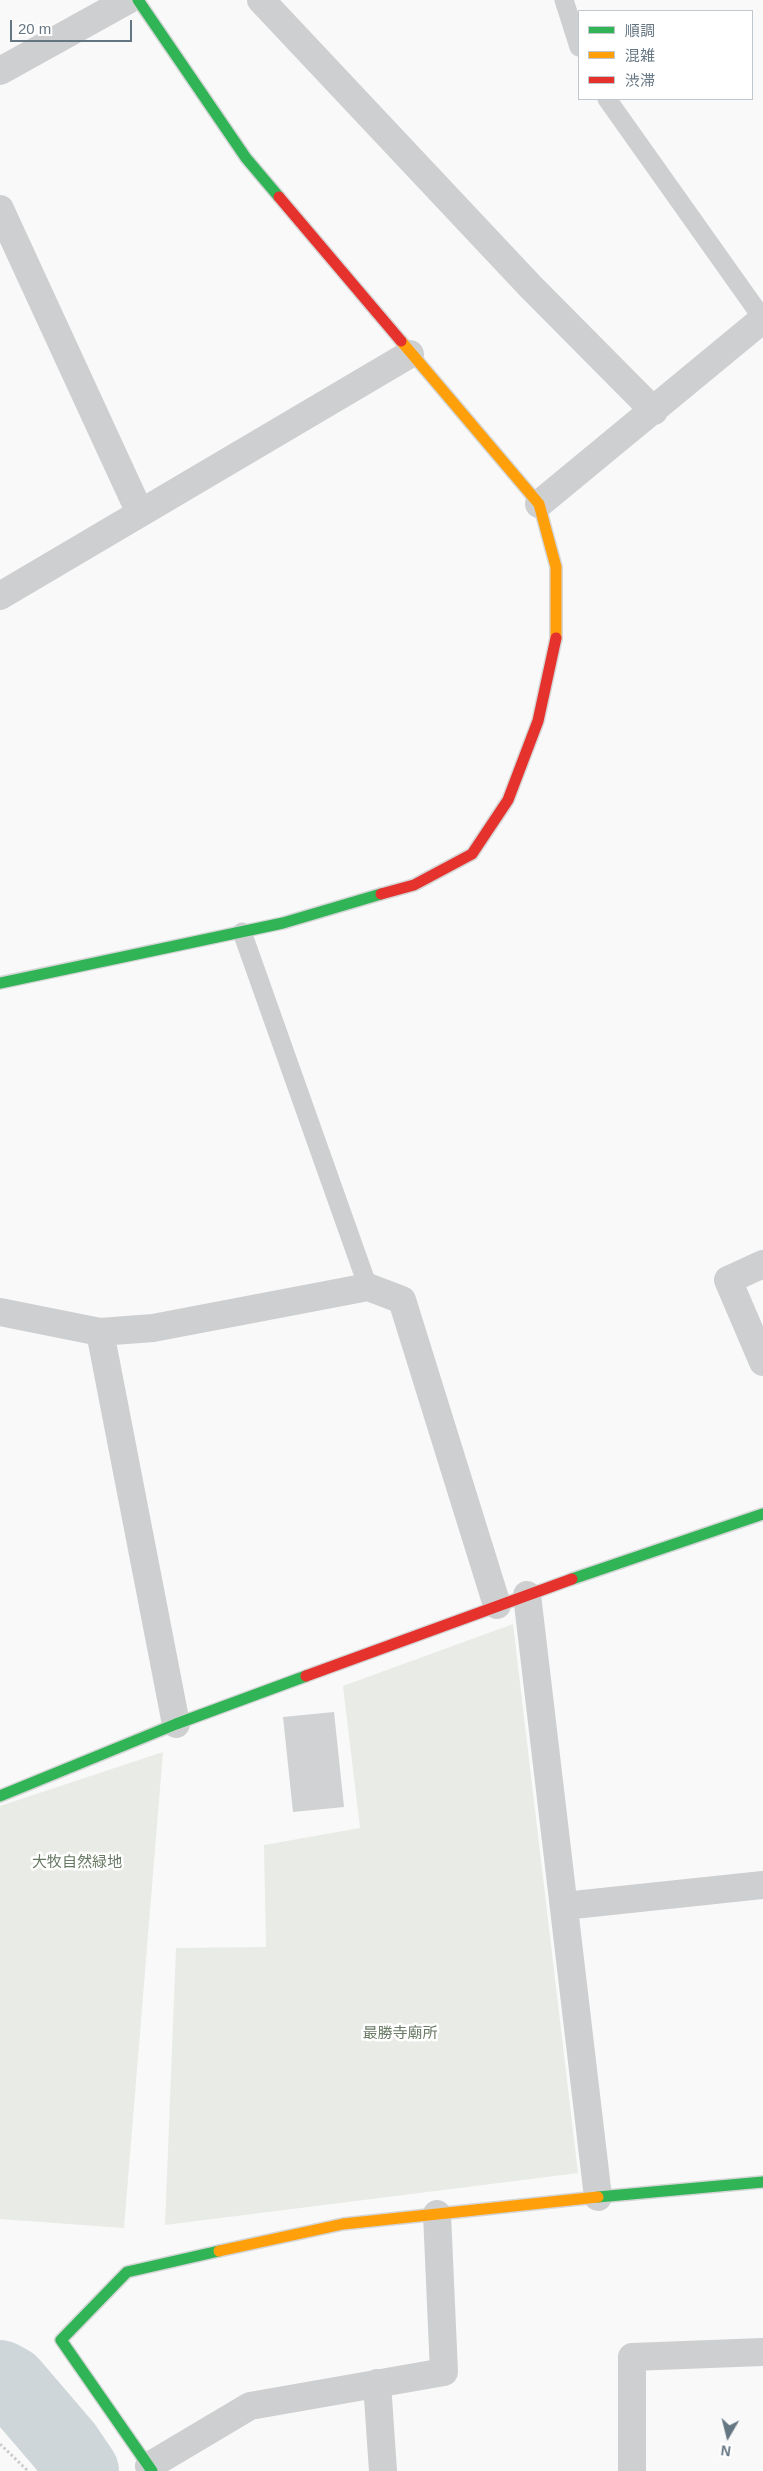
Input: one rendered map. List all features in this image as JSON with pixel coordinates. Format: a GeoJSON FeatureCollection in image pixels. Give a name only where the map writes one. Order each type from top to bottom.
{"type":"FeatureCollection","features":[{"type":"Feature","properties":{"kind":"street"},"geometry":{"type":"LineString","coordinates":[[0,72],[128,0]]}},
{"type":"Feature","properties":{"kind":"street"},"geometry":{"type":"LineString","coordinates":[[0,983],[283,923],[414,885],[472,854],[508,800],[532,739],[538,721],[557,634],[556,567],[539,504],[410,354],[246,158],[138,0]]}},
{"type":"Feature","properties":{"kind":"street"},"geometry":{"type":"LineString","coordinates":[[261,0],[530,286],[654,411]]}},
{"type":"Feature","properties":{"kind":"street"},"geometry":{"type":"LineString","coordinates":[[0,209],[140,513]]}},
{"type":"Feature","properties":{"kind":"street"},"geometry":{"type":"LineString","coordinates":[[539,504],[654,411],[763,319]]}},
{"type":"Feature","properties":{"kind":"street"},"geometry":{"type":"LineString","coordinates":[[0,596],[410,354]]}},
{"type":"Feature","properties":{"kind":"street"},"geometry":{"type":"LineString","coordinates":[[763,1264],[728,1280],[763,1362]]}},
{"type":"Feature","properties":{"kind":"street"},"geometry":{"type":"LineString","coordinates":[[0,1312],[100,1332],[153,1328],[368,1287],[402,1300],[497,1605]]}},
{"type":"Feature","properties":{"kind":"street"},"geometry":{"type":"LineString","coordinates":[[100,1332],[176,1724]]}},
{"type":"Feature","properties":{"kind":"street"},"geometry":{"type":"LineString","coordinates":[[0,1796],[176,1724],[497,1605],[763,1514]]}},
{"type":"Feature","properties":{"kind":"street"},"geometry":{"type":"LineString","coordinates":[[527,1595],[598,2197]]}},
{"type":"Feature","properties":{"kind":"street"},"geometry":{"type":"LineString","coordinates":[[564,1906],[763,1885]]}},
{"type":"Feature","properties":{"kind":"street"},"geometry":{"type":"LineString","coordinates":[[437,2214],[444,2372],[250,2406],[150,2469],[61,2340],[127,2272],[343,2224],[437,2214],[598,2197],[763,2182]]}},
{"type":"Feature","properties":{"kind":"street"},"geometry":{"type":"LineString","coordinates":[[632,2471],[632,2357],[763,2352]]}},
{"type":"Feature","properties":{"kind":"street"},"geometry":{"type":"LineString","coordinates":[[377,2383],[383,2471]]}},
{"type":"Feature","properties":{"kind":"lane"},"geometry":{"type":"LineString","coordinates":[[564,0],[578,44]]}},
{"type":"Feature","properties":{"kind":"lane"},"geometry":{"type":"LineString","coordinates":[[608,100],[763,319]]}},
{"type":"Feature","properties":{"kind":"lane"},"geometry":{"type":"LineString","coordinates":[[242,932],[368,1287]]}},
{"type":"Feature","properties":{"kind":"path"},"geometry":{"type":"LineString","coordinates":[[0,2444],[28,2471]]}},
{"type":"Feature","properties":{"kind":"green space","name":"最勝寺廟所"},"geometry":{"type":"Polygon","coordinates":[[[513,1624],[578,2173],[165,2225],[176,1948],[266,1947],[264,1845],[360,1828],[343,1686],[513,1624]]]}},
{"type":"Feature","properties":{"kind":"green space","name":"大牧自然緑地"},"geometry":{"type":"Polygon","coordinates":[[[163,1752],[124,2228],[0,2219],[0,1806],[163,1752]]]}},
{"type":"Feature","properties":{"kind":"building"},"geometry":{"type":"Polygon","coordinates":[[[334,1712],[344,1807],[293,1812],[283,1717],[334,1712]]]}},
{"type":"Feature","properties":{"kind":"waterway"},"geometry":{"type":"LineString","coordinates":[[0,2377],[11,2383],[65,2446],[82,2471]]}},
{"type":"Feature","properties":{"kind":"traffic: fast"},"geometry":{"type":"LineString","coordinates":[[138,0],[246,158],[279,197]]}},
{"type":"Feature","properties":{"kind":"traffic: fast"},"geometry":{"type":"LineString","coordinates":[[0,983],[283,923],[381,894]]}},
{"type":"Feature","properties":{"kind":"traffic: fast"},"geometry":{"type":"LineString","coordinates":[[572,1579],[763,1514]]}},
{"type":"Feature","properties":{"kind":"traffic: fast"},"geometry":{"type":"LineString","coordinates":[[0,1796],[176,1724],[306,1676]]}},
{"type":"Feature","properties":{"kind":"traffic: fast"},"geometry":{"type":"LineString","coordinates":[[598,2197],[763,2182]]}},
{"type":"Feature","properties":{"kind":"traffic: fast"},"geometry":{"type":"LineString","coordinates":[[152,2471],[61,2340],[127,2272],[219,2251]]}},
{"type":"Feature","properties":{"kind":"traffic: slow"},"geometry":{"type":"LineString","coordinates":[[401,341],[539,504],[556,567],[556,638]]}},
{"type":"Feature","properties":{"kind":"traffic: slow"},"geometry":{"type":"LineString","coordinates":[[219,2251],[343,2224],[598,2197]]}},
{"type":"Feature","properties":{"kind":"traffic: jam"},"geometry":{"type":"LineString","coordinates":[[279,197],[401,341]]}},
{"type":"Feature","properties":{"kind":"traffic: jam"},"geometry":{"type":"LineString","coordinates":[[381,894],[414,885],[472,854],[508,800],[538,721],[556,638]]}},
{"type":"Feature","properties":{"kind":"traffic: jam"},"geometry":{"type":"LineString","coordinates":[[306,1676],[572,1579]]}}]}
